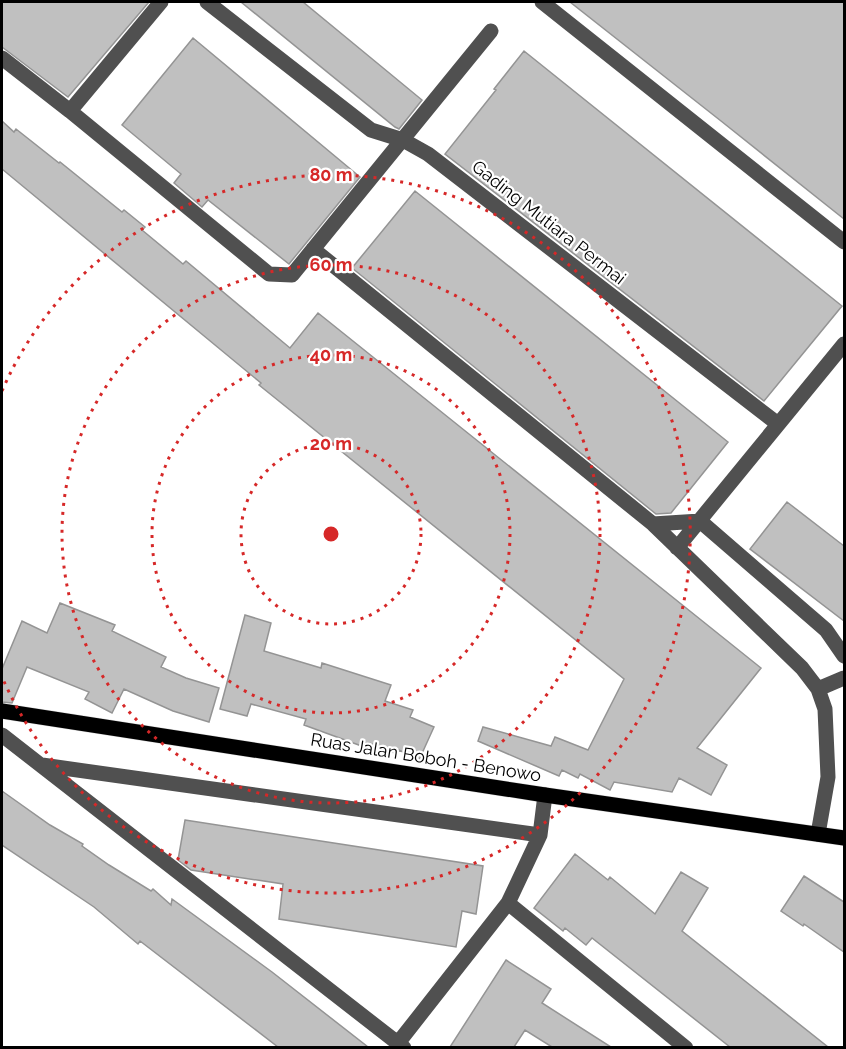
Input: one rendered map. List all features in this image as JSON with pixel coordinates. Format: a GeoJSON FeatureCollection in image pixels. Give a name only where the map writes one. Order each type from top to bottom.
{"type":"FeatureCollection","features":[{"type":"Feature","properties":{"kind":"main road","name":"Ruas Jalan Boboh - Benowo"},"geometry":{"type":"LineString","coordinates":[[2,711],[545,795],[844,838]]}},
{"type":"Feature","properties":{"kind":"street"},"geometry":{"type":"LineString","coordinates":[[70,111],[161,2]]}},
{"type":"Feature","properties":{"kind":"street","name":"Gading Mutiara Permai"},"geometry":{"type":"LineString","coordinates":[[207,2],[371,130],[403,140],[428,154],[778,424]]}},
{"type":"Feature","properties":{"kind":"street"},"geometry":{"type":"LineString","coordinates":[[542,2],[844,242]]}},
{"type":"Feature","properties":{"kind":"street"},"geometry":{"type":"LineString","coordinates":[[2,58],[269,274],[292,275],[491,31]]}},
{"type":"Feature","properties":{"kind":"street"},"geometry":{"type":"LineString","coordinates":[[313,249],[653,524],[802,668],[818,689],[825,709],[828,777],[818,834]]}},
{"type":"Feature","properties":{"kind":"street"},"geometry":{"type":"LineString","coordinates":[[677,548],[844,344]]}},
{"type":"Feature","properties":{"kind":"street"},"geometry":{"type":"LineString","coordinates":[[653,524],[700,521],[826,630],[844,656]]}},
{"type":"Feature","properties":{"kind":"street"},"geometry":{"type":"LineString","coordinates":[[818,689],[844,678]]}},
{"type":"Feature","properties":{"kind":"street"},"geometry":{"type":"LineString","coordinates":[[2,735],[401,1045],[508,903],[540,835],[545,795]]}},
{"type":"Feature","properties":{"kind":"street"},"geometry":{"type":"LineString","coordinates":[[42,765],[540,835]]}},
{"type":"Feature","properties":{"kind":"street"},"geometry":{"type":"LineString","coordinates":[[508,903],[686,1047]]}},
{"type":"Feature","properties":{"kind":"building"},"geometry":{"type":"Polygon","coordinates":[[[2,2],[149,2],[68,97],[2,47],[2,2]]]}},
{"type":"Feature","properties":{"kind":"building"},"geometry":{"type":"Polygon","coordinates":[[[241,2],[303,2],[422,100],[399,129],[395,127],[241,2]]]}},
{"type":"Feature","properties":{"kind":"building"},"geometry":{"type":"Polygon","coordinates":[[[570,2],[844,2],[844,219],[721,121],[570,2]]]}},
{"type":"Feature","properties":{"kind":"building"},"geometry":{"type":"Polygon","coordinates":[[[193,38],[360,177],[289,264],[208,200],[202,207],[174,183],[181,174],[122,125],[193,38]]]}},
{"type":"Feature","properties":{"kind":"building"},"geometry":{"type":"Polygon","coordinates":[[[524,51],[842,306],[764,401],[445,154],[524,51]]]}},
{"type":"Feature","properties":{"kind":"building"},"geometry":{"type":"Polygon","coordinates":[[[2,121],[14,132],[16,129],[60,162],[122,212],[124,210],[145,227],[142,230],[183,264],[186,261],[290,348],[318,313],[761,668],[697,748],[727,765],[711,795],[679,778],[672,792],[614,782],[610,790],[580,774],[578,778],[562,770],[559,776],[478,741],[483,727],[551,746],[555,737],[588,750],[624,679],[259,385],[261,383],[2,169],[2,121]]]}},
{"type":"Feature","properties":{"kind":"building"},"geometry":{"type":"Polygon","coordinates":[[[415,191],[728,442],[671,513],[656,514],[352,268],[415,191]]]}},
{"type":"Feature","properties":{"kind":"building"},"geometry":{"type":"Polygon","coordinates":[[[787,502],[844,546],[844,621],[750,549],[787,502]]]}},
{"type":"Feature","properties":{"kind":"building"},"geometry":{"type":"Polygon","coordinates":[[[60,603],[115,625],[112,631],[166,657],[161,667],[186,678],[219,688],[209,722],[173,711],[124,689],[112,713],[85,699],[89,692],[27,667],[12,703],[2,702],[2,669],[22,621],[47,633],[60,603]]]}},
{"type":"Feature","properties":{"kind":"building"},"geometry":{"type":"Polygon","coordinates":[[[245,615],[271,623],[264,651],[321,668],[322,663],[391,685],[385,701],[413,710],[410,717],[434,727],[419,760],[399,750],[397,754],[369,743],[367,748],[304,725],[306,719],[251,704],[247,716],[220,709],[245,615]]]}},
{"type":"Feature","properties":{"kind":"building"},"geometry":{"type":"Polygon","coordinates":[[[2,791],[50,825],[83,844],[82,846],[109,865],[151,891],[153,889],[171,905],[172,899],[272,972],[368,1047],[278,1047],[140,941],[138,944],[94,907],[2,845],[2,791]]]}},
{"type":"Feature","properties":{"kind":"building"},"geometry":{"type":"Polygon","coordinates":[[[185,820],[483,866],[476,914],[462,911],[456,947],[279,919],[283,884],[191,870],[178,860],[185,820]]]}},
{"type":"Feature","properties":{"kind":"building"},"geometry":{"type":"Polygon","coordinates":[[[575,854],[608,880],[610,877],[655,914],[681,872],[708,888],[682,931],[828,1047],[730,1047],[592,938],[586,945],[565,928],[563,931],[534,908],[575,854]]]}},
{"type":"Feature","properties":{"kind":"building"},"geometry":{"type":"Polygon","coordinates":[[[804,876],[844,902],[844,952],[781,911],[804,876]]]}},
{"type":"Feature","properties":{"kind":"building"},"geometry":{"type":"Polygon","coordinates":[[[506,960],[551,989],[542,1003],[611,1047],[552,1047],[525,1030],[514,1047],[450,1047],[506,960]]]}}]}
